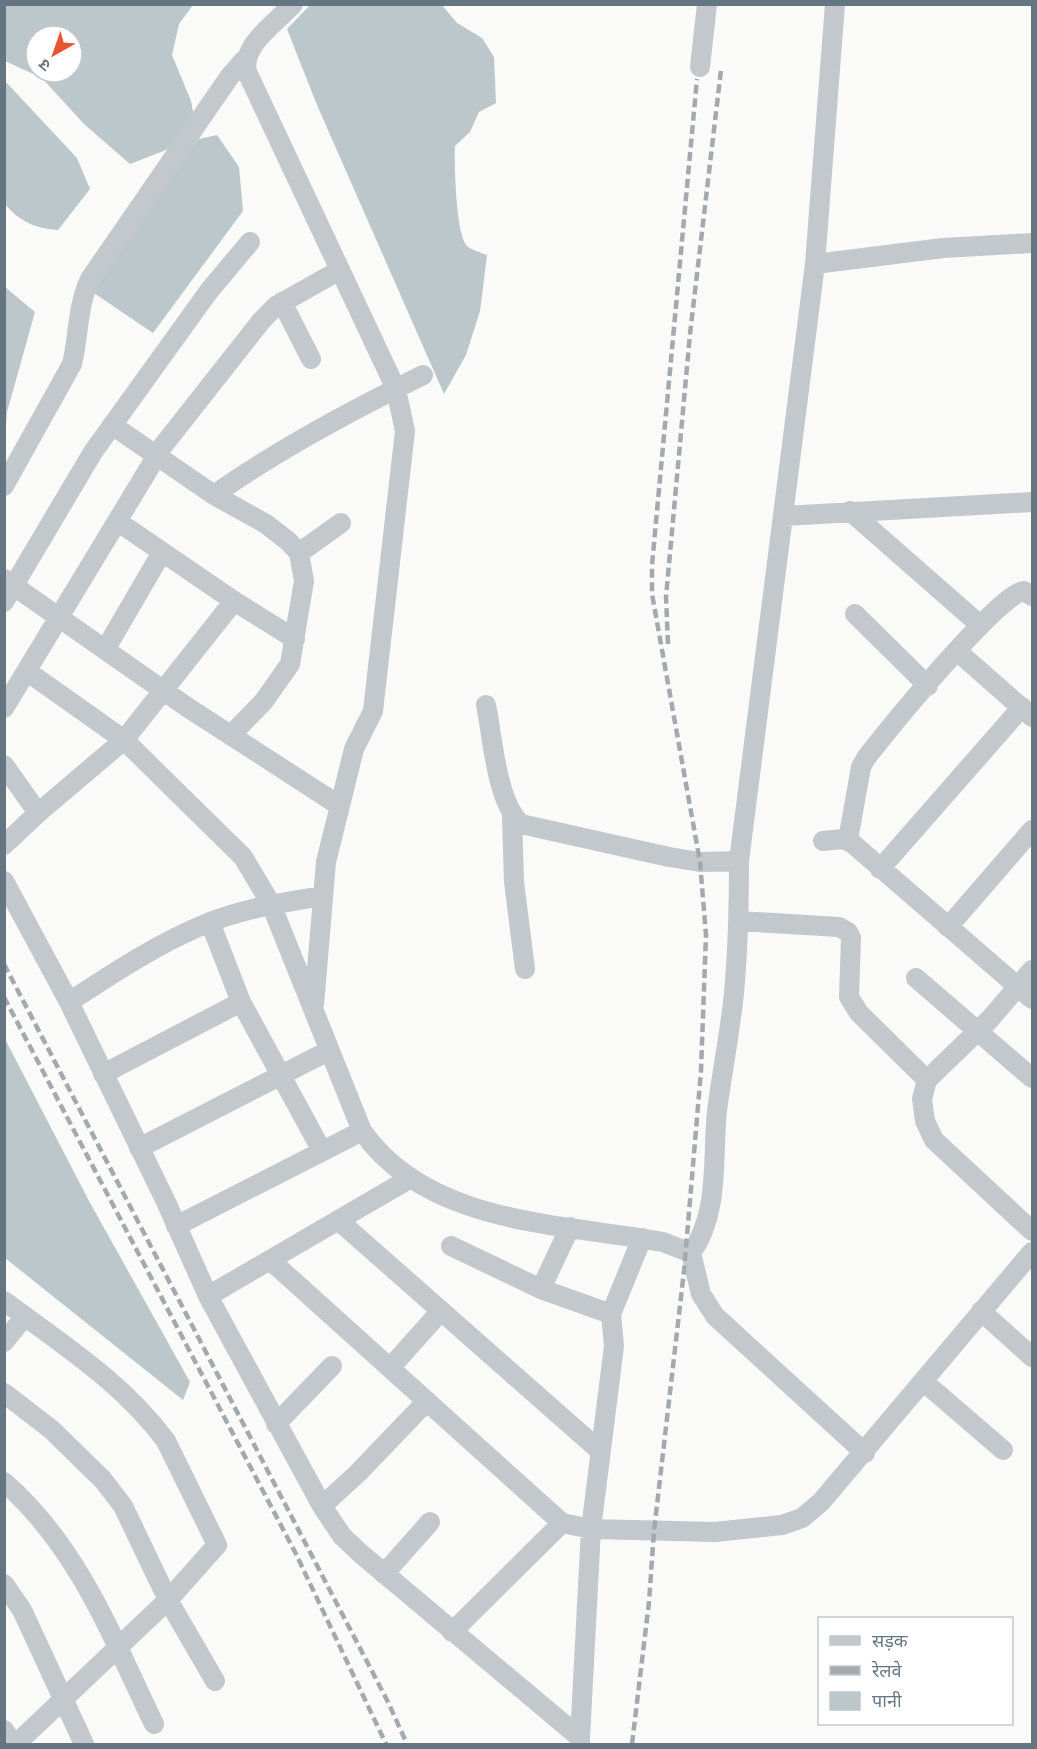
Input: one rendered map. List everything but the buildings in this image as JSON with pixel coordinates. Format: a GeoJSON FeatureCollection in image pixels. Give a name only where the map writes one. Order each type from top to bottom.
{"type":"FeatureCollection","features":[{"type":"Feature","properties":{"kind":"street"},"geometry":{"type":"LineString","coordinates":[[7,477],[72,364],[77,344],[80,305],[90,279],[230,76],[244,60],[249,49],[293,4]]}},
{"type":"Feature","properties":{"kind":"street"},"geometry":{"type":"LineString","coordinates":[[700,67],[707,4]]}},
{"type":"Feature","properties":{"kind":"street"},"geometry":{"type":"LineString","coordinates":[[691,1253],[702,1239],[710,1212],[717,1113],[734,994],[739,921],[739,861],[784,516],[807,307],[815,264],[835,4]]}},
{"type":"Feature","properties":{"kind":"street"},"geometry":{"type":"LineString","coordinates":[[244,60],[247,72],[396,389],[405,431],[374,711],[354,749],[326,862],[313,1011]]}},
{"type":"Feature","properties":{"kind":"street"},"geometry":{"type":"LineString","coordinates":[[249,242],[209,291],[93,452],[8,589],[59,618],[340,806]]}},
{"type":"Feature","properties":{"kind":"street"},"geometry":{"type":"LineString","coordinates":[[815,264],[943,248],[1032,243]]}},
{"type":"Feature","properties":{"kind":"street"},"geometry":{"type":"LineString","coordinates":[[4,708],[28,672],[157,456],[262,320],[282,302],[340,270]]}},
{"type":"Feature","properties":{"kind":"street"},"geometry":{"type":"LineString","coordinates":[[282,302],[311,359]]}},
{"type":"Feature","properties":{"kind":"street"},"geometry":{"type":"LineString","coordinates":[[214,495],[241,476],[349,412],[423,375]]}},
{"type":"Feature","properties":{"kind":"street"},"geometry":{"type":"LineString","coordinates":[[112,425],[214,495],[272,527],[299,554],[304,581],[290,664],[280,682],[231,735]]}},
{"type":"Feature","properties":{"kind":"street"},"geometry":{"type":"LineString","coordinates":[[784,516],[1028,504]]}},
{"type":"Feature","properties":{"kind":"street"},"geometry":{"type":"LineString","coordinates":[[850,511],[980,625]]}},
{"type":"Feature","properties":{"kind":"street"},"geometry":{"type":"LineString","coordinates":[[117,521],[234,601],[296,639]]}},
{"type":"Feature","properties":{"kind":"street"},"geometry":{"type":"LineString","coordinates":[[299,554],[341,523]]}},
{"type":"Feature","properties":{"kind":"street"},"geometry":{"type":"LineString","coordinates":[[105,650],[162,552]]}},
{"type":"Feature","properties":{"kind":"street"},"geometry":{"type":"LineString","coordinates":[[848,840],[861,767],[866,758],[980,625],[1013,594],[1024,591],[1032,596]]}},
{"type":"Feature","properties":{"kind":"street"},"geometry":{"type":"LineString","coordinates":[[4,845],[124,740],[234,601]]}},
{"type":"Feature","properties":{"kind":"street"},"geometry":{"type":"LineString","coordinates":[[855,614],[928,686]]}},
{"type":"Feature","properties":{"kind":"street"},"geometry":{"type":"LineString","coordinates":[[880,868],[1027,712],[957,651]]}},
{"type":"Feature","properties":{"kind":"street"},"geometry":{"type":"LineString","coordinates":[[28,672],[124,740],[243,857],[271,904],[362,1131],[375,1149],[409,1179],[480,1210],[663,1242],[691,1253]]}},
{"type":"Feature","properties":{"kind":"street"},"geometry":{"type":"LineString","coordinates":[[486,705],[505,800],[513,816],[521,824],[669,857],[700,862],[739,861]]}},
{"type":"Feature","properties":{"kind":"street"},"geometry":{"type":"LineString","coordinates":[[4,765],[38,813]]}},
{"type":"Feature","properties":{"kind":"street"},"geometry":{"type":"LineString","coordinates":[[513,816],[514,882],[525,969]]}},
{"type":"Feature","properties":{"kind":"street"},"geometry":{"type":"LineString","coordinates":[[948,927],[1032,830]]}},
{"type":"Feature","properties":{"kind":"street"},"geometry":{"type":"LineString","coordinates":[[823,841],[848,840],[1025,993]]}},
{"type":"Feature","properties":{"kind":"street"},"geometry":{"type":"LineString","coordinates":[[4,881],[69,1002],[208,1296],[276,1424],[322,1506],[342,1536],[580,1741]]}},
{"type":"Feature","properties":{"kind":"street"},"geometry":{"type":"LineString","coordinates":[[69,1002],[111,974],[210,922],[271,904],[323,896]]}},
{"type":"Feature","properties":{"kind":"street"},"geometry":{"type":"LineString","coordinates":[[739,921],[844,928],[851,938],[849,997],[859,1013],[927,1080]]}},
{"type":"Feature","properties":{"kind":"street"},"geometry":{"type":"LineString","coordinates":[[210,922],[241,1002],[322,1151]]}},
{"type":"Feature","properties":{"kind":"street"},"geometry":{"type":"LineString","coordinates":[[1032,970],[1025,993],[977,1031],[927,1080],[921,1099],[925,1121],[934,1140],[1032,1231]]}},
{"type":"Feature","properties":{"kind":"street"},"geometry":{"type":"LineString","coordinates":[[916,978],[1032,1078]]}},
{"type":"Feature","properties":{"kind":"street"},"geometry":{"type":"LineString","coordinates":[[104,1074],[241,1002]]}},
{"type":"Feature","properties":{"kind":"street"},"geometry":{"type":"LineString","coordinates":[[139,1148],[328,1051]]}},
{"type":"Feature","properties":{"kind":"street"},"geometry":{"type":"LineString","coordinates":[[176,1226],[362,1131]]}},
{"type":"Feature","properties":{"kind":"street"},"geometry":{"type":"LineString","coordinates":[[208,1296],[409,1179]]}},
{"type":"Feature","properties":{"kind":"street"},"geometry":{"type":"LineString","coordinates":[[338,1220],[599,1450]]}},
{"type":"Feature","properties":{"kind":"street"},"geometry":{"type":"LineString","coordinates":[[541,1289],[570,1227]]}},
{"type":"Feature","properties":{"kind":"street"},"geometry":{"type":"LineString","coordinates":[[580,1741],[591,1529],[599,1450],[614,1346],[610,1314],[642,1238]]}},
{"type":"Feature","properties":{"kind":"street"},"geometry":{"type":"LineString","coordinates":[[451,1246],[541,1289],[610,1314]]}},
{"type":"Feature","properties":{"kind":"street"},"geometry":{"type":"LineString","coordinates":[[270,1260],[562,1523],[591,1529],[715,1532],[782,1525],[802,1518],[821,1502],[866,1453],[1032,1252]]}},
{"type":"Feature","properties":{"kind":"street"},"geometry":{"type":"LineString","coordinates":[[691,1253],[701,1294],[715,1316],[866,1453]]}},
{"type":"Feature","properties":{"kind":"street"},"geometry":{"type":"LineString","coordinates":[[4,1301],[97,1369],[156,1428],[166,1441],[217,1539],[215,1550],[168,1600],[64,1701],[14,1744],[4,1730]]}},
{"type":"Feature","properties":{"kind":"street"},"geometry":{"type":"LineString","coordinates":[[981,1311],[1032,1357]]}},
{"type":"Feature","properties":{"kind":"street"},"geometry":{"type":"LineString","coordinates":[[390,1368],[440,1312]]}},
{"type":"Feature","properties":{"kind":"street"},"geometry":{"type":"LineString","coordinates":[[4,1342],[25,1316]]}},
{"type":"Feature","properties":{"kind":"street"},"geometry":{"type":"LineString","coordinates":[[276,1424],[332,1366]]}},
{"type":"Feature","properties":{"kind":"street"},"geometry":{"type":"LineString","coordinates":[[924,1382],[1003,1450]]}},
{"type":"Feature","properties":{"kind":"street"},"geometry":{"type":"LineString","coordinates":[[4,1393],[52,1430],[103,1480],[123,1506],[168,1600],[215,1681]]}},
{"type":"Feature","properties":{"kind":"street"},"geometry":{"type":"LineString","coordinates":[[322,1506],[358,1473],[427,1401]]}},
{"type":"Feature","properties":{"kind":"street"},"geometry":{"type":"LineString","coordinates":[[4,1482],[41,1520],[99,1605],[154,1724]]}},
{"type":"Feature","properties":{"kind":"street"},"geometry":{"type":"LineString","coordinates":[[384,1574],[430,1522]]}},
{"type":"Feature","properties":{"kind":"street"},"geometry":{"type":"LineString","coordinates":[[452,1632],[562,1523]]}},
{"type":"Feature","properties":{"kind":"street"},"geometry":{"type":"LineString","coordinates":[[4,1584],[22,1610],[84,1744]]}},
{"type":"Feature","properties":{"kind":"water"},"geometry":{"type":"Polygon","coordinates":[[[5,5],[193,5],[179,24],[172,55],[191,101],[196,127],[166,150],[130,164],[84,124],[47,84],[84,84],[84,24],[24,24],[24,70],[5,61],[5,5]]]}},
{"type":"Feature","properties":{"kind":"water"},"geometry":{"type":"Polygon","coordinates":[[[310,5],[442,5],[457,23],[482,38],[494,57],[496,103],[479,112],[470,132],[455,146],[456,197],[463,238],[468,247],[487,255],[480,311],[466,355],[444,394],[317,105],[287,29],[310,5]]]}},
{"type":"Feature","properties":{"kind":"water"},"geometry":{"type":"Polygon","coordinates":[[[5,81],[77,158],[90,189],[58,230],[28,223],[5,204],[5,81]]]}},
{"type":"Feature","properties":{"kind":"water"},"geometry":{"type":"Polygon","coordinates":[[[217,135],[239,167],[243,211],[153,333],[82,285],[147,194],[199,139],[217,135]]]}},
{"type":"Feature","properties":{"kind":"water"},"geometry":{"type":"Polygon","coordinates":[[[5,287],[35,312],[7,412],[5,439],[5,287]]]}},
{"type":"Feature","properties":{"kind":"water"},"geometry":{"type":"Polygon","coordinates":[[[5,1039],[89,1201],[190,1382],[183,1400],[5,1258],[5,1039]]]}},
{"type":"Feature","properties":{"kind":"railway"},"geometry":{"type":"LineString","coordinates":[[668,644],[666,597],[690,334],[721,70]]}},
{"type":"Feature","properties":{"kind":"railway"},"geometry":{"type":"LineString","coordinates":[[632,1744],[684,1271],[701,1071],[706,935],[700,862],[652,594],[652,565],[697,79]]}},
{"type":"Feature","properties":{"kind":"railway"},"geometry":{"type":"LineString","coordinates":[[4,964],[388,1702],[407,1744]]}},
{"type":"Feature","properties":{"kind":"railway"},"geometry":{"type":"LineString","coordinates":[[4,997],[296,1554],[386,1744]]}}]}
